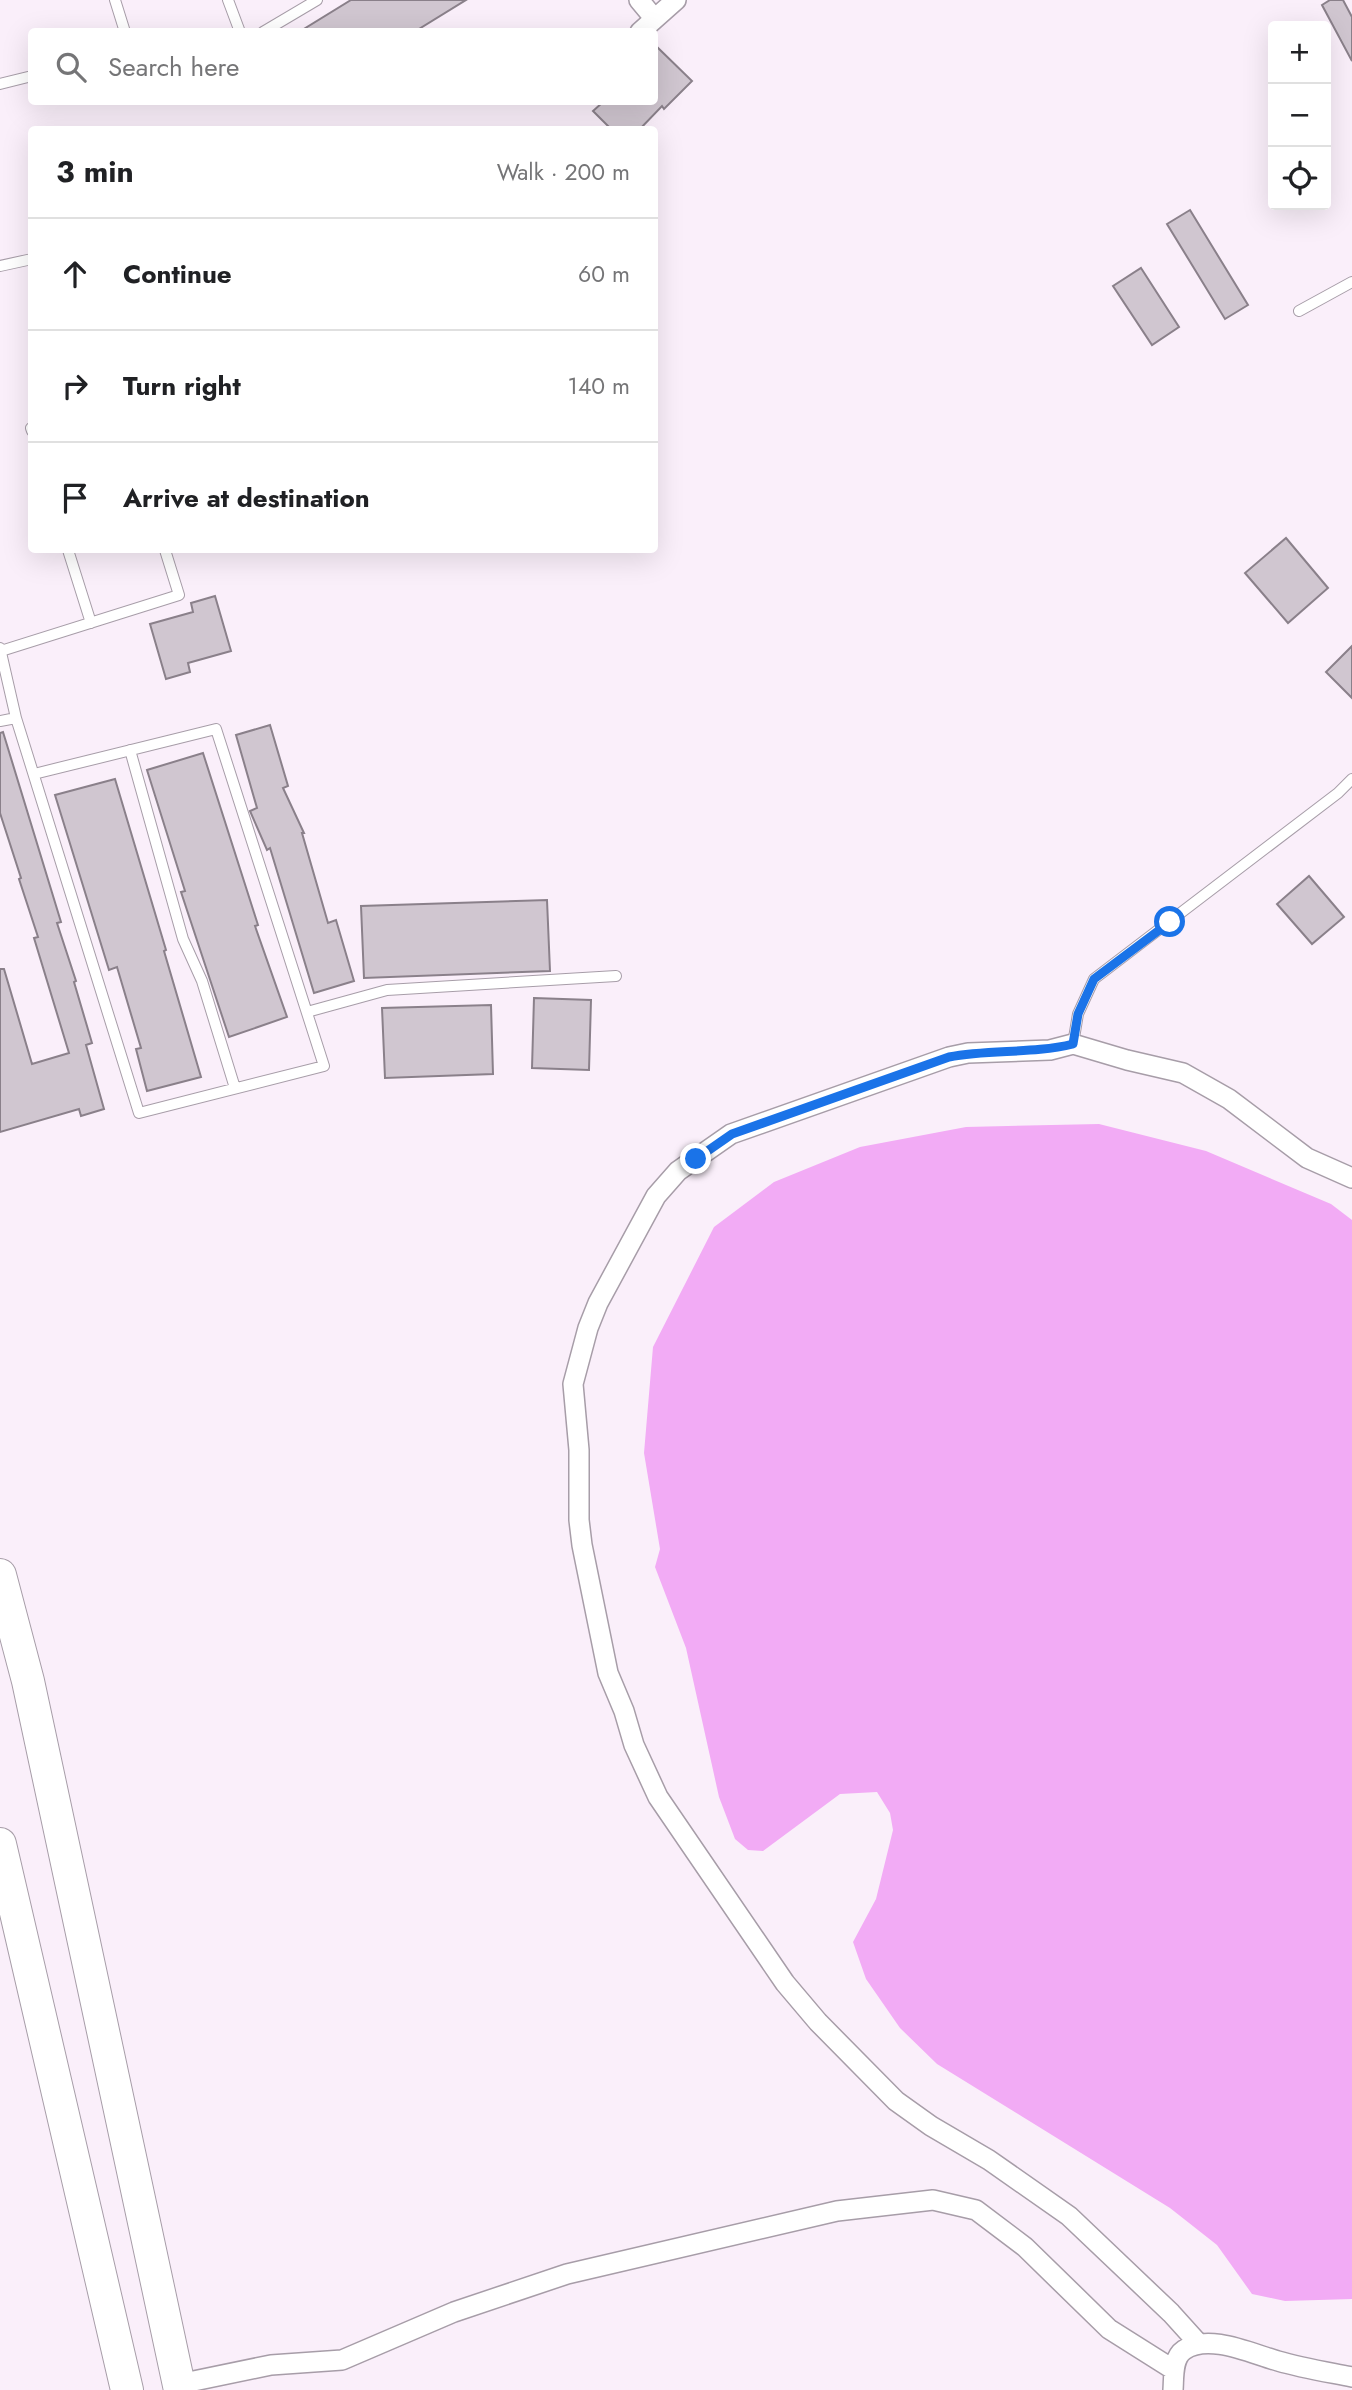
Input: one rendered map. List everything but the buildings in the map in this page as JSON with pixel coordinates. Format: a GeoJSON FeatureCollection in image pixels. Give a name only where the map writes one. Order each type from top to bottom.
{"type":"FeatureCollection","features":[{"type":"Feature","properties":{"kind":"highway"},"geometry":{"type":"LineString","coordinates":[[0,1575],[28,1681],[179,2387]]}},
{"type":"Feature","properties":{"kind":"highway"},"geometry":{"type":"LineString","coordinates":[[1,1849],[11,1910],[127,2390]]}},
{"type":"Feature","properties":{"kind":"street"},"geometry":{"type":"LineString","coordinates":[[639,0],[647,25],[676,0]]}},
{"type":"Feature","properties":{"kind":"street"},"geometry":{"type":"LineString","coordinates":[[1199,2344],[1171,2313],[1069,2216],[897,2101],[818,2022],[785,1983],[658,1797],[634,1745],[624,1711],[608,1673],[579,1520],[579,1450],[573,1384],[588,1328],[598,1303],[656,1196],[678,1171],[732,1134],[949,1057],[968,1053],[1050,1050],[1073,1044],[1183,1073],[1229,1099],[1307,1158],[1352,1178]]}},
{"type":"Feature","properties":{"kind":"street"},"geometry":{"type":"LineString","coordinates":[[179,2387],[271,2365],[342,2360],[454,2312],[567,2274],[837,2211],[933,2200],[976,2210],[1025,2246],[1109,2329],[1174,2370]]}},
{"type":"Feature","properties":{"kind":"street"},"geometry":{"type":"LineString","coordinates":[[1174,2390],[1174,2370],[1178,2355],[1199,2344],[1233,2346],[1277,2361],[1352,2377]]}},
{"type":"Feature","properties":{"kind":"lane"},"geometry":{"type":"LineString","coordinates":[[115,0],[124,28]]}},
{"type":"Feature","properties":{"kind":"lane"},"geometry":{"type":"LineString","coordinates":[[228,0],[238,28]]}},
{"type":"Feature","properties":{"kind":"lane"},"geometry":{"type":"LineString","coordinates":[[270,28],[317,0]]}},
{"type":"Feature","properties":{"kind":"lane"},"geometry":{"type":"LineString","coordinates":[[0,84],[28,77]]}},
{"type":"Feature","properties":{"kind":"lane"},"geometry":{"type":"LineString","coordinates":[[0,266],[28,260]]}},
{"type":"Feature","properties":{"kind":"lane"},"geometry":{"type":"LineString","coordinates":[[1299,311],[1352,282]]}},
{"type":"Feature","properties":{"kind":"lane"},"geometry":{"type":"LineString","coordinates":[[69,553],[91,623]]}},
{"type":"Feature","properties":{"kind":"lane"},"geometry":{"type":"LineString","coordinates":[[34,774],[216,729],[324,1066],[139,1113],[16,718],[0,649],[179,595],[167,553]]}},
{"type":"Feature","properties":{"kind":"lane"},"geometry":{"type":"LineString","coordinates":[[0,721],[16,718]]}},
{"type":"Feature","properties":{"kind":"lane"},"geometry":{"type":"LineString","coordinates":[[131,750],[183,939],[202,981],[236,1088]]}},
{"type":"Feature","properties":{"kind":"lane"},"geometry":{"type":"LineString","coordinates":[[1073,1044],[1078,1014],[1094,979],[1316,810],[1352,779]]}},
{"type":"Feature","properties":{"kind":"lane"},"geometry":{"type":"LineString","coordinates":[[307,1012],[387,990],[616,976]]}},
{"type":"Feature","properties":{"kind":"shaded area"},"geometry":{"type":"Polygon","coordinates":[[[1099,1124],[1206,1151],[1331,1204],[1352,1220],[1352,2299],[1285,2301],[1252,2294],[1217,2245],[1170,2208],[937,2064],[900,2028],[866,1979],[853,1942],[876,1899],[893,1830],[890,1813],[877,1792],[840,1794],[763,1851],[748,1850],[735,1839],[719,1797],[686,1648],[655,1567],[660,1549],[644,1453],[653,1347],[714,1227],[774,1182],[860,1147],[966,1127],[1099,1124]]]}},
{"type":"Feature","properties":{"kind":"route"},"geometry":{"type":"LineString","coordinates":[[696,1159],[732,1134],[949,1057],[968,1053],[1050,1050],[1073,1044],[1078,1014],[1094,979],[1170,922]]}}]}
